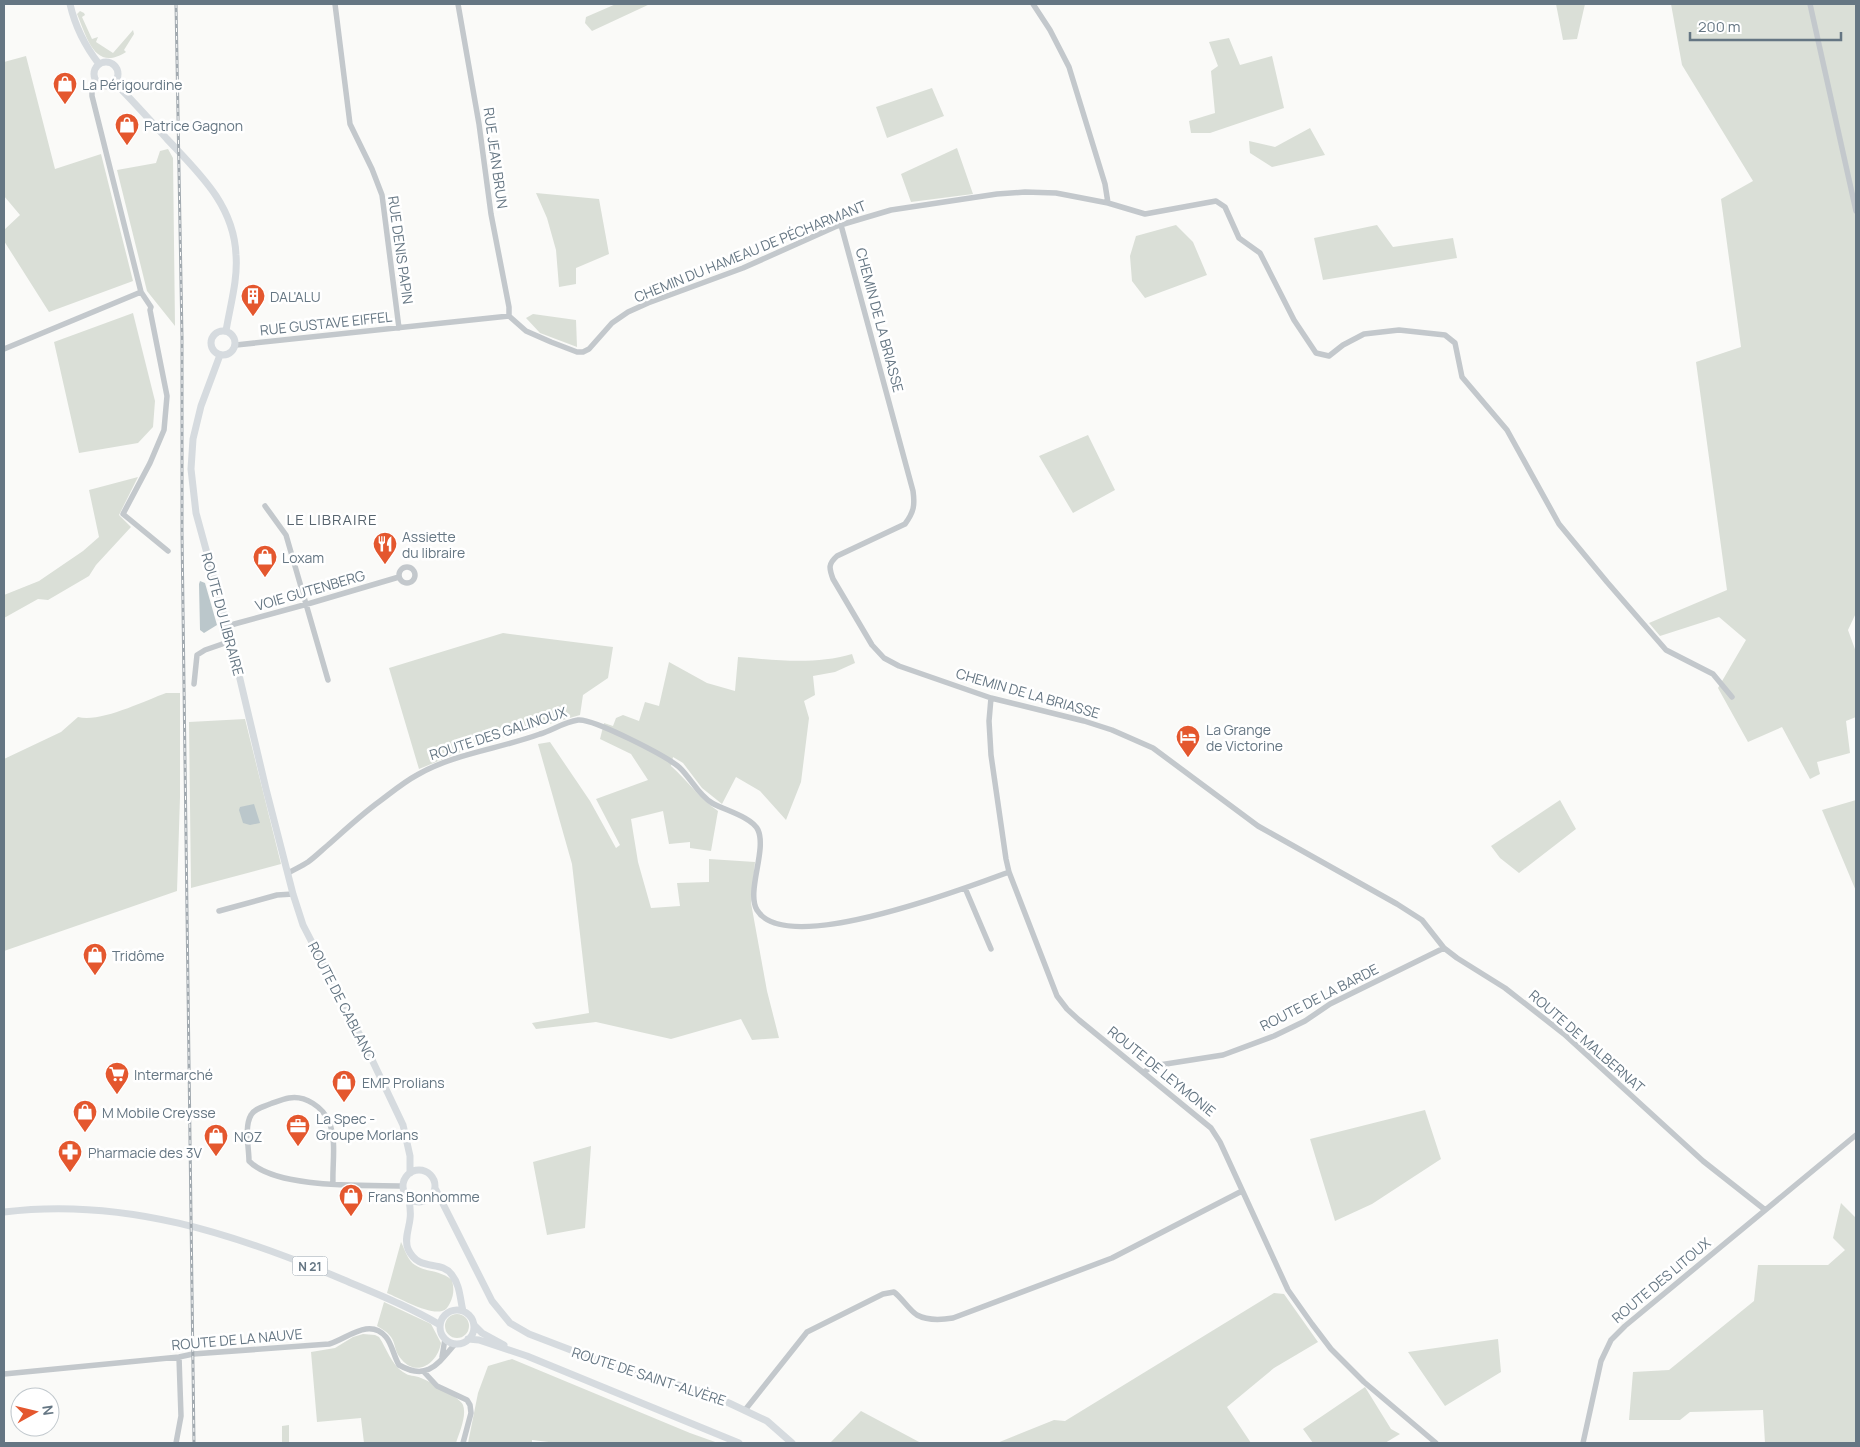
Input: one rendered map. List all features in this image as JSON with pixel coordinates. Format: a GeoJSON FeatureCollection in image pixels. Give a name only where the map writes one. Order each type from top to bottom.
{"type":"FeatureCollection","features":[{"type":"Feature","properties":{"kind":"main road"},"geometry":{"type":"LineString","coordinates":[[70,4],[84,43],[99,64]]}},
{"type":"Feature","properties":{"kind":"main road"},"geometry":{"type":"LineString","coordinates":[[106,62],[114,65],[118,72],[114,83],[107,87],[96,82],[93,74],[99,64],[106,62]]}},
{"type":"Feature","properties":{"kind":"main road"},"geometry":{"type":"LineString","coordinates":[[114,83],[202,175],[220,199],[228,217],[236,254],[236,270],[226,331]]}},
{"type":"Feature","properties":{"kind":"main road"},"geometry":{"type":"LineString","coordinates":[[226,331],[234,338],[236,345],[232,352],[220,355],[214,351],[211,341],[218,332],[226,331]]}},
{"type":"Feature","properties":{"kind":"main road","name":"ROUTE DU LIBRAIRE"},"geometry":{"type":"LineString","coordinates":[[220,355],[196,425],[191,469],[196,512],[227,626],[288,873]]}},
{"type":"Feature","properties":{"kind":"main road","name":"ROUTE DE CABLANC"},"geometry":{"type":"LineString","coordinates":[[288,873],[303,925],[365,1045],[403,1125],[410,1156],[410,1172]]}},
{"type":"Feature","properties":{"kind":"main road"},"geometry":{"type":"LineString","coordinates":[[410,1156],[422,1170],[430,1175],[435,1188],[431,1197],[411,1217]]}},
{"type":"Feature","properties":{"kind":"main road"},"geometry":{"type":"LineString","coordinates":[[422,1170],[410,1172],[403,1181],[402,1186],[409,1200],[411,1217],[406,1238],[408,1249],[422,1264],[445,1268],[451,1273],[458,1284],[463,1311],[482,1333],[526,1356]]}},
{"type":"Feature","properties":{"kind":"main road","name":"ROUTE DE SAINT-ALVÈRE"},"geometry":{"type":"LineString","coordinates":[[435,1188],[492,1300],[510,1323],[519,1330],[631,1373],[694,1389],[745,1410],[767,1421],[792,1443]]}},
{"type":"Feature","properties":{"kind":"main road"},"geometry":{"type":"LineString","coordinates":[[409,1200],[425,1201],[447,1210]]}},
{"type":"Feature","properties":{"kind":"main road","name":"N 21"},"geometry":{"type":"LineString","coordinates":[[4,1212],[50,1209],[97,1210],[145,1216],[197,1226],[313,1267],[421,1313],[440,1325]]}},
{"type":"Feature","properties":{"kind":"main road"},"geometry":{"type":"LineString","coordinates":[[452,1311],[458,1292]]}},
{"type":"Feature","properties":{"kind":"main road"},"geometry":{"type":"LineString","coordinates":[[463,1311],[452,1311],[443,1317],[440,1330],[445,1340],[460,1344],[472,1335],[474,1325]]}},
{"type":"Feature","properties":{"kind":"main road","name":"N 21"},"geometry":{"type":"LineString","coordinates":[[421,1313],[443,1317]]}},
{"type":"Feature","properties":{"kind":"main road"},"geometry":{"type":"LineString","coordinates":[[468,1339],[479,1340],[526,1356],[739,1443]]}},
{"type":"Feature","properties":{"kind":"street","name":"RUE DENIS PAPIN"},"geometry":{"type":"LineString","coordinates":[[335,4],[350,124],[372,169],[382,195],[400,328]]}},
{"type":"Feature","properties":{"kind":"street","name":"RUE JEAN BRUN"},"geometry":{"type":"LineString","coordinates":[[458,4],[509,316]]}},
{"type":"Feature","properties":{"kind":"street"},"geometry":{"type":"LineString","coordinates":[[1032,4],[1050,30],[1069,67],[1108,202]]}},
{"type":"Feature","properties":{"kind":"street"},"geometry":{"type":"LineString","coordinates":[[1810,4],[1856,211]]}},
{"type":"Feature","properties":{"kind":"street"},"geometry":{"type":"LineString","coordinates":[[96,82],[92,86],[92,96],[141,292],[151,307],[157,354],[167,396],[164,430],[150,463],[123,514],[168,551]]}},
{"type":"Feature","properties":{"kind":"street","name":"CHEMIN DU HAMEAU DE PÉCHARMANT"},"geometry":{"type":"LineString","coordinates":[[509,316],[526,331],[577,352],[583,352],[589,349],[612,323],[628,312],[743,268],[841,225],[891,210],[997,194],[1025,192],[1056,193],[1108,202],[1145,214],[1216,201],[1225,207],[1239,238],[1260,253],[1294,320],[1316,353],[1329,356],[1343,345],[1364,334],[1399,330],[1446,335],[1455,343],[1462,377],[1507,430],[1563,529],[1666,650],[1713,674],[1732,697]]}},
{"type":"Feature","properties":{"kind":"street","name":"CHEMIN DE LA BRIASSE"},"geometry":{"type":"LineString","coordinates":[[841,225],[913,491],[915,505],[913,515],[906,524],[837,556],[830,562],[829,568],[833,579],[872,645],[884,658],[899,666],[991,698],[1084,721],[1112,730],[1153,748],[1258,826],[1389,899]]}},
{"type":"Feature","properties":{"kind":"street"},"geometry":{"type":"LineString","coordinates":[[4,348],[141,292]]}},
{"type":"Feature","properties":{"kind":"street","name":"RUE GUSTAVE EIFFEL"},"geometry":{"type":"LineString","coordinates":[[236,345],[509,316]]}},
{"type":"Feature","properties":{"kind":"street"},"geometry":{"type":"LineString","coordinates":[[265,506],[286,535],[328,680]]}},
{"type":"Feature","properties":{"kind":"street","name":"VOIE GUTENBERG"},"geometry":{"type":"LineString","coordinates":[[227,626],[399,577]]}},
{"type":"Feature","properties":{"kind":"street"},"geometry":{"type":"LineString","coordinates":[[194,684],[197,655],[205,650],[231,642]]}},
{"type":"Feature","properties":{"kind":"street","name":"ROUTE DE LEYMONIE"},"geometry":{"type":"LineString","coordinates":[[991,698],[989,720],[991,755],[1009,872],[1057,996],[1079,1020],[1211,1128],[1220,1142],[1288,1290],[1312,1324],[1331,1349],[1364,1382],[1436,1443]]}},
{"type":"Feature","properties":{"kind":"street","name":"ROUTE DES GALINOUX"},"geometry":{"type":"LineString","coordinates":[[288,873],[309,862],[377,803],[416,775],[476,752],[540,734],[579,720],[588,720],[604,727],[676,765],[711,802],[751,821],[758,829],[760,842],[754,900],[757,910],[764,917],[776,923],[794,926],[822,925],[897,911],[1009,872]]}},
{"type":"Feature","properties":{"kind":"street"},"geometry":{"type":"LineString","coordinates":[[965,888],[991,950]]}},
{"type":"Feature","properties":{"kind":"street"},"geometry":{"type":"LineString","coordinates":[[219,911],[277,895],[293,894]]}},
{"type":"Feature","properties":{"kind":"street","name":"ROUTE DE MALBERNAT"},"geometry":{"type":"LineString","coordinates":[[1389,899],[1422,920],[1444,948],[1505,988],[1564,1034],[1703,1161],[1764,1210]]}},
{"type":"Feature","properties":{"kind":"street","name":"ROUTE DE LA BARDE"},"geometry":{"type":"LineString","coordinates":[[1144,1072],[1153,1066],[1223,1055],[1274,1036],[1305,1021],[1330,1004],[1444,948]]}},
{"type":"Feature","properties":{"kind":"street"},"geometry":{"type":"LineString","coordinates":[[332,1184],[332,1132],[329,1121],[323,1111],[311,1102],[299,1098],[289,1098],[259,1108],[251,1114],[247,1123],[249,1161],[256,1168],[299,1182],[332,1184],[402,1186]]}},
{"type":"Feature","properties":{"kind":"street","name":"ROUTE DES LITOUX"},"geometry":{"type":"LineString","coordinates":[[1583,1443],[1602,1360],[1611,1340],[1625,1326],[1764,1210],[1856,1136]]}},
{"type":"Feature","properties":{"kind":"street"},"geometry":{"type":"LineString","coordinates":[[745,1410],[807,1332],[883,1294],[894,1292],[917,1315],[935,1320],[953,1318],[1112,1258],[1242,1191]]}},
{"type":"Feature","properties":{"kind":"street","name":"ROUTE DE LA NAUVE"},"geometry":{"type":"LineString","coordinates":[[4,1374],[179,1357],[193,1354],[329,1344],[340,1341],[356,1331],[367,1328],[379,1331],[386,1338],[399,1365],[415,1372],[424,1372]]}},
{"type":"Feature","properties":{"kind":"street"},"geometry":{"type":"LineString","coordinates":[[442,1359],[445,1340]]}},
{"type":"Feature","properties":{"kind":"street"},"geometry":{"type":"LineString","coordinates":[[455,1344],[437,1364],[424,1372],[437,1386],[467,1400],[470,1405],[471,1413],[463,1443]]}},
{"type":"Feature","properties":{"kind":"street"},"geometry":{"type":"LineString","coordinates":[[176,1443],[181,1416],[179,1357]]}},
{"type":"Feature","properties":{"kind":"shaded area"},"geometry":{"type":"Polygon","coordinates":[[[616,4],[650,4],[592,31],[585,23],[586,17],[616,4]]]}},
{"type":"Feature","properties":{"kind":"shaded area"},"geometry":{"type":"Polygon","coordinates":[[[1556,4],[1585,4],[1577,39],[1563,40],[1556,4]]]}},
{"type":"Feature","properties":{"kind":"shaded area"},"geometry":{"type":"Polygon","coordinates":[[[1671,4],[1856,4],[1856,613],[1848,630],[1856,652],[1856,717],[1846,721],[1850,753],[1817,762],[1820,774],[1810,779],[1782,727],[1748,742],[1718,688],[1746,640],[1719,617],[1660,636],[1649,623],[1727,590],[1696,362],[1741,347],[1721,199],[1753,181],[1682,65],[1671,4]]]}},
{"type":"Feature","properties":{"kind":"shaded area"},"geometry":{"type":"Polygon","coordinates":[[[80,11],[85,15],[82,17],[92,39],[98,37],[96,42],[113,53],[133,30],[134,34],[124,50],[126,52],[107,58],[94,50],[77,14],[80,11]]]}},
{"type":"Feature","properties":{"kind":"shaded area"},"geometry":{"type":"Polygon","coordinates":[[[1229,38],[1240,65],[1272,56],[1284,108],[1210,133],[1191,133],[1189,121],[1215,113],[1211,71],[1218,66],[1209,42],[1229,38]]]}},
{"type":"Feature","properties":{"kind":"shaded area"},"geometry":{"type":"Polygon","coordinates":[[[26,56],[55,169],[101,154],[133,281],[49,312],[4,241],[4,230],[20,215],[4,196],[4,62],[26,56]]]}},
{"type":"Feature","properties":{"kind":"shaded area"},"geometry":{"type":"Polygon","coordinates":[[[932,88],[944,116],[887,138],[876,107],[932,88]]]}},
{"type":"Feature","properties":{"kind":"shaded area"},"geometry":{"type":"Polygon","coordinates":[[[1310,128],[1325,155],[1272,167],[1250,153],[1249,141],[1275,147],[1310,128]]]}},
{"type":"Feature","properties":{"kind":"shaded area"},"geometry":{"type":"Polygon","coordinates":[[[957,148],[973,194],[911,202],[901,174],[957,148]]]}},
{"type":"Feature","properties":{"kind":"shaded area"},"geometry":{"type":"Polygon","coordinates":[[[168,149],[173,158],[175,326],[147,291],[117,170],[156,163],[160,151],[168,149]]]}},
{"type":"Feature","properties":{"kind":"shaded area"},"geometry":{"type":"Polygon","coordinates":[[[536,193],[599,199],[609,254],[576,268],[576,284],[559,287],[556,250],[547,218],[536,193]]]}},
{"type":"Feature","properties":{"kind":"shaded area"},"geometry":{"type":"Polygon","coordinates":[[[1176,225],[1193,242],[1207,275],[1145,298],[1132,281],[1130,256],[1136,236],[1176,225]]]}},
{"type":"Feature","properties":{"kind":"shaded area"},"geometry":{"type":"Polygon","coordinates":[[[1377,225],[1393,247],[1453,238],[1457,258],[1323,280],[1314,238],[1377,225]]]}},
{"type":"Feature","properties":{"kind":"shaded area"},"geometry":{"type":"Polygon","coordinates":[[[133,313],[155,401],[153,427],[138,443],[79,453],[54,342],[133,313]]]}},
{"type":"Feature","properties":{"kind":"shaded area"},"geometry":{"type":"Polygon","coordinates":[[[533,314],[576,320],[577,347],[540,333],[526,318],[533,314]]]}},
{"type":"Feature","properties":{"kind":"shaded area"},"geometry":{"type":"Polygon","coordinates":[[[1088,435],[1115,490],[1073,513],[1039,456],[1088,435]]]}},
{"type":"Feature","properties":{"kind":"shaded area"},"geometry":{"type":"Polygon","coordinates":[[[138,477],[119,515],[131,527],[96,565],[89,576],[48,600],[38,599],[4,618],[4,595],[39,581],[83,551],[99,537],[89,490],[138,477]]]}},
{"type":"Feature","properties":{"kind":"shaded area"},"geometry":{"type":"Polygon","coordinates":[[[200,581],[205,583],[217,625],[204,633],[200,630],[200,581]]]}},
{"type":"Feature","properties":{"kind":"shaded area"},"geometry":{"type":"Polygon","coordinates":[[[503,633],[613,647],[608,678],[583,695],[580,715],[480,744],[419,769],[389,668],[503,633]]]}},
{"type":"Feature","properties":{"kind":"shaded area"},"geometry":{"type":"Polygon","coordinates":[[[852,654],[855,663],[835,672],[813,676],[815,695],[804,701],[809,718],[801,782],[786,820],[760,791],[736,777],[722,804],[702,788],[683,763],[673,757],[671,766],[705,801],[718,811],[711,851],[690,848],[690,842],[669,844],[663,811],[631,819],[638,862],[651,908],[680,906],[677,883],[709,882],[709,859],[755,862],[751,903],[767,991],[779,1038],[752,1040],[741,1019],[671,1039],[596,1022],[536,1029],[532,1023],[589,1013],[572,864],[538,744],[550,742],[590,801],[616,848],[620,845],[596,799],[648,780],[631,754],[600,739],[604,723],[613,726],[616,718],[623,715],[639,721],[645,702],[659,706],[669,662],[707,683],[735,691],[738,657],[810,661],[852,654]]]}},
{"type":"Feature","properties":{"kind":"shaded area"},"geometry":{"type":"Polygon","coordinates":[[[166,693],[180,693],[180,797],[177,891],[4,951],[4,759],[61,732],[78,717],[98,717],[110,714],[166,693]]]}},
{"type":"Feature","properties":{"kind":"shaded area"},"geometry":{"type":"Polygon","coordinates":[[[245,719],[281,864],[191,888],[189,722],[245,719]]]}},
{"type":"Feature","properties":{"kind":"shaded area"},"geometry":{"type":"Polygon","coordinates":[[[1560,800],[1576,829],[1519,873],[1500,858],[1491,846],[1560,800]]]}},
{"type":"Feature","properties":{"kind":"shaded area"},"geometry":{"type":"Polygon","coordinates":[[[1856,800],[1856,891],[1822,810],[1856,800]]]}},
{"type":"Feature","properties":{"kind":"shaded area"},"geometry":{"type":"Polygon","coordinates":[[[254,804],[260,823],[250,825],[243,823],[239,810],[240,807],[254,804]]]}},
{"type":"Feature","properties":{"kind":"shaded area"},"geometry":{"type":"Polygon","coordinates":[[[1425,1110],[1441,1159],[1372,1204],[1335,1221],[1310,1139],[1425,1110]]]}},
{"type":"Feature","properties":{"kind":"shaded area"},"geometry":{"type":"Polygon","coordinates":[[[591,1146],[585,1228],[547,1235],[533,1162],[591,1146]]]}},
{"type":"Feature","properties":{"kind":"shaded area"},"geometry":{"type":"Polygon","coordinates":[[[1841,1203],[1856,1218],[1856,1443],[1765,1443],[1763,1410],[1690,1412],[1680,1420],[1629,1420],[1633,1372],[1669,1370],[1754,1301],[1758,1265],[1828,1265],[1845,1250],[1833,1238],[1841,1203]]]}},
{"type":"Feature","properties":{"kind":"shaded area"},"geometry":{"type":"Polygon","coordinates":[[[401,1242],[413,1263],[424,1269],[442,1274],[452,1280],[452,1297],[445,1310],[430,1311],[387,1293],[401,1242]]]}},
{"type":"Feature","properties":{"kind":"shaded area"},"geometry":{"type":"Polygon","coordinates":[[[1274,1293],[1284,1294],[1318,1342],[1274,1368],[1227,1407],[1251,1443],[997,1443],[1054,1420],[1065,1421],[1274,1293]]]}},
{"type":"Feature","properties":{"kind":"shaded area"},"geometry":{"type":"Polygon","coordinates":[[[384,1302],[431,1324],[441,1343],[432,1361],[421,1368],[414,1368],[402,1360],[396,1351],[392,1339],[377,1326],[384,1302]]]}},
{"type":"Feature","properties":{"kind":"shaded area"},"geometry":{"type":"Polygon","coordinates":[[[457,1314],[466,1317],[469,1326],[466,1335],[457,1338],[448,1335],[445,1326],[448,1317],[457,1314]]]}},
{"type":"Feature","properties":{"kind":"shaded area"},"geometry":{"type":"Polygon","coordinates":[[[363,1334],[379,1337],[392,1361],[403,1372],[431,1382],[461,1402],[464,1414],[456,1443],[364,1443],[361,1418],[317,1422],[311,1352],[335,1348],[353,1337],[363,1334]]]}},
{"type":"Feature","properties":{"kind":"shaded area"},"geometry":{"type":"Polygon","coordinates":[[[1498,1339],[1501,1372],[1445,1406],[1408,1352],[1498,1339]]]}},
{"type":"Feature","properties":{"kind":"shaded area"},"geometry":{"type":"Polygon","coordinates":[[[512,1359],[718,1443],[557,1443],[532,1440],[532,1443],[468,1443],[478,1393],[488,1366],[512,1359]]]}},
{"type":"Feature","properties":{"kind":"shaded area"},"geometry":{"type":"Polygon","coordinates":[[[1365,1387],[1391,1429],[1400,1434],[1385,1443],[1313,1443],[1303,1429],[1365,1387]]]}},
{"type":"Feature","properties":{"kind":"shaded area"},"geometry":{"type":"Polygon","coordinates":[[[861,1411],[921,1443],[830,1443],[861,1411]]]}},
{"type":"Feature","properties":{"kind":"shaded area"},"geometry":{"type":"Polygon","coordinates":[[[289,1425],[289,1443],[282,1443],[282,1426],[289,1425]]]}},
{"type":"Feature","properties":{"kind":"railway"},"geometry":{"type":"LineString","coordinates":[[176,4],[182,337],[182,533],[194,1443]]}},
{"type":"Feature","properties":{"kind":"place","name":"La Périgourdine"},"geometry":{"type":"Point","coordinates":[65,105]}},
{"type":"Feature","properties":{"kind":"place","name":"Patrice Gagnon"},"geometry":{"type":"Point","coordinates":[127,146]}},
{"type":"Feature","properties":{"kind":"place","name":"DAL'ALU"},"geometry":{"type":"Point","coordinates":[253,317]}},
{"type":"Feature","properties":{"kind":"place","name":"Assiette du libraire"},"geometry":{"type":"Point","coordinates":[385,565]}},
{"type":"Feature","properties":{"kind":"place","name":"Loxam"},"geometry":{"type":"Point","coordinates":[265,578]}},
{"type":"Feature","properties":{"kind":"place","name":"La Grange de Victorine"},"geometry":{"type":"Point","coordinates":[1188,758]}},
{"type":"Feature","properties":{"kind":"place","name":"Tridôme"},"geometry":{"type":"Point","coordinates":[95,976]}},
{"type":"Feature","properties":{"kind":"place","name":"Intermarché"},"geometry":{"type":"Point","coordinates":[117,1095]}},
{"type":"Feature","properties":{"kind":"place","name":"EMP Prolians"},"geometry":{"type":"Point","coordinates":[344,1103]}},
{"type":"Feature","properties":{"kind":"place","name":"M Mobile Creysse"},"geometry":{"type":"Point","coordinates":[85,1133]}},
{"type":"Feature","properties":{"kind":"place","name":"La Spec - Groupe Morlans"},"geometry":{"type":"Point","coordinates":[298,1147]}},
{"type":"Feature","properties":{"kind":"place","name":"NOZ"},"geometry":{"type":"Point","coordinates":[216,1157]}},
{"type":"Feature","properties":{"kind":"place","name":"Pharmacie des 3V"},"geometry":{"type":"Point","coordinates":[70,1173]}},
{"type":"Feature","properties":{"kind":"place","name":"Frans Bonhomme"},"geometry":{"type":"Point","coordinates":[351,1217]}},
{"type":"Feature","properties":{"kind":"district","name":"LE LIBRAIRE"},"geometry":{"type":"Point","coordinates":[332,519]}}]}
